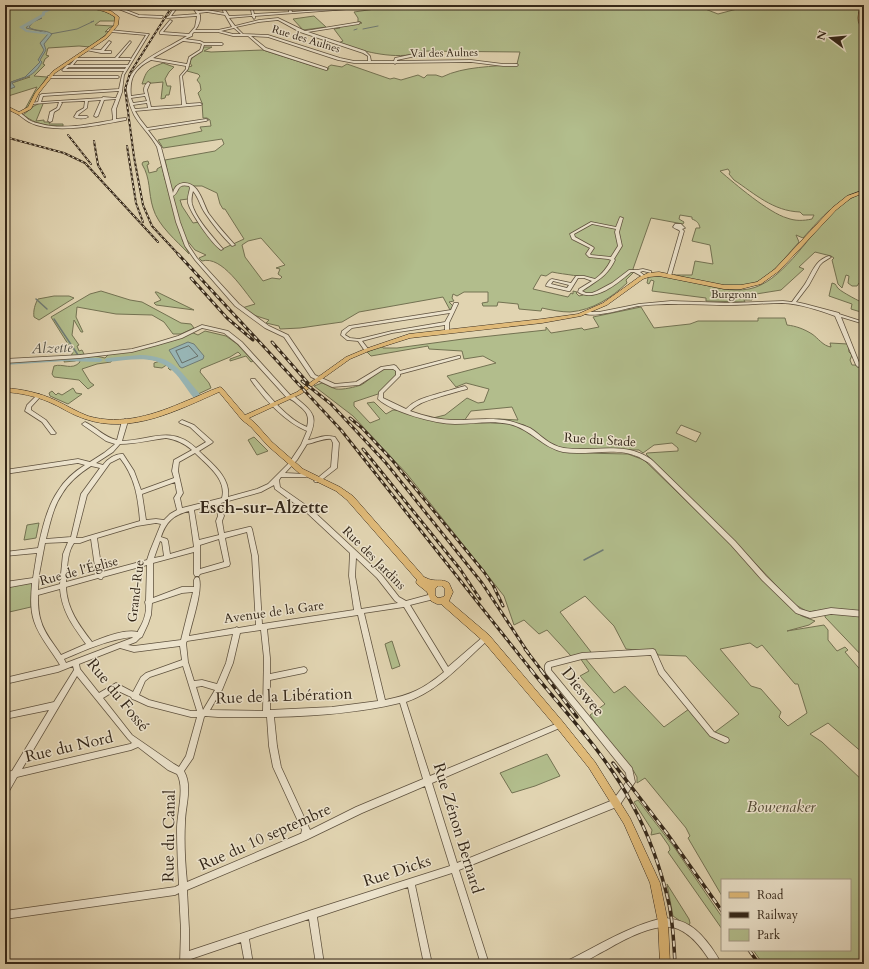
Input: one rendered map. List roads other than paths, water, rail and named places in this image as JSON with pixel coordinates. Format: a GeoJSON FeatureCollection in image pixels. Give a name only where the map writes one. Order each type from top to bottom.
{"type":"FeatureCollection","features":[{"type":"Feature","properties":{"kind":"main road"},"geometry":{"type":"LineString","coordinates":[[5,106],[20,114],[28,110],[37,93],[49,78],[63,65],[103,39],[116,25],[117,18],[113,13],[102,7],[77,5]]}},
{"type":"Feature","properties":{"kind":"main road"},"geometry":{"type":"LineString","coordinates":[[863,5],[859,18],[864,29]]}},
{"type":"Feature","properties":{"kind":"main road"},"geometry":{"type":"LineString","coordinates":[[244,418],[299,393],[348,358],[409,336],[542,322],[594,311],[643,276],[653,274],[724,287],[741,287],[759,283],[777,270],[834,209],[849,197],[864,191]]}},
{"type":"Feature","properties":{"kind":"main road"},"geometry":{"type":"LineString","coordinates":[[5,390],[39,396],[90,418],[105,421],[125,421],[166,412],[220,389],[244,418],[253,425],[270,444],[304,476],[318,480],[338,489],[350,498],[421,579],[429,584],[432,591],[436,600],[445,598],[449,591],[447,586],[442,584],[432,591]]}},
{"type":"Feature","properties":{"kind":"main road"},"geometry":{"type":"LineString","coordinates":[[291,464],[336,491],[356,508],[422,584],[432,591]]}},
{"type":"Feature","properties":{"kind":"main road"},"geometry":{"type":"LineString","coordinates":[[445,598],[486,638],[560,725],[592,765],[627,821],[652,876],[663,922],[665,964]]}},
{"type":"Feature","properties":{"kind":"street"},"geometry":{"type":"LineString","coordinates":[[221,5],[234,26],[242,34]]}},
{"type":"Feature","properties":{"kind":"street"},"geometry":{"type":"LineString","coordinates":[[251,5],[253,16],[256,21]]}},
{"type":"Feature","properties":{"kind":"street"},"geometry":{"type":"LineString","coordinates":[[290,5],[291,13]]}},
{"type":"Feature","properties":{"kind":"street"},"geometry":{"type":"LineString","coordinates":[[102,7],[167,6]]}},
{"type":"Feature","properties":{"kind":"street"},"geometry":{"type":"LineString","coordinates":[[199,16],[168,16],[176,7],[193,6],[199,16],[198,25],[195,31],[191,35],[151,59],[137,70],[130,80],[130,97],[134,110],[159,147],[180,230],[187,246],[196,259],[237,305],[267,327],[286,336],[313,376],[318,379],[339,386],[357,384],[387,367],[396,369],[399,373],[458,357]]}},
{"type":"Feature","properties":{"kind":"street"},"geometry":{"type":"LineString","coordinates":[[229,17],[370,6],[415,7]]}},
{"type":"Feature","properties":{"kind":"street"},"geometry":{"type":"LineString","coordinates":[[117,7],[139,16],[162,17]]}},
{"type":"Feature","properties":{"kind":"street"},"geometry":{"type":"LineString","coordinates":[[197,12],[207,11],[226,14]]}},
{"type":"Feature","properties":{"kind":"street"},"geometry":{"type":"LineString","coordinates":[[195,31],[218,31],[256,21],[269,19],[280,20],[304,32],[364,52],[369,56],[370,62]]}},
{"type":"Feature","properties":{"kind":"street"},"geometry":{"type":"LineString","coordinates":[[170,21],[161,33],[191,35]]}},
{"type":"Feature","properties":{"kind":"street"},"geometry":{"type":"LineString","coordinates":[[304,32],[359,23]]}},
{"type":"Feature","properties":{"kind":"street"},"geometry":{"type":"LineString","coordinates":[[111,31],[148,33],[121,80],[120,90],[114,109],[114,121]]}},
{"type":"Feature","properties":{"kind":"street"},"geometry":{"type":"LineString","coordinates":[[205,35],[206,31]]}},
{"type":"Feature","properties":{"kind":"street","name":"Rue des Aulnes"},"geometry":{"type":"LineString","coordinates":[[218,31],[228,34],[264,35],[342,59]]}},
{"type":"Feature","properties":{"kind":"street"},"geometry":{"type":"LineString","coordinates":[[248,35],[250,39],[267,50],[326,68]]}},
{"type":"Feature","properties":{"kind":"street"},"geometry":{"type":"LineString","coordinates":[[183,40],[222,44]]}},
{"type":"Feature","properties":{"kind":"street"},"geometry":{"type":"LineString","coordinates":[[101,52],[110,42]]}},
{"type":"Feature","properties":{"kind":"street"},"geometry":{"type":"LineString","coordinates":[[116,66],[118,59],[130,42]]}},
{"type":"Feature","properties":{"kind":"street"},"geometry":{"type":"LineString","coordinates":[[184,105],[181,76],[188,65],[190,58],[201,50],[201,42]]}},
{"type":"Feature","properties":{"kind":"street"},"geometry":{"type":"LineString","coordinates":[[87,50],[110,52]]}},
{"type":"Feature","properties":{"kind":"street","name":"Val des Aulnes"},"geometry":{"type":"LineString","coordinates":[[395,63],[397,59],[415,55],[416,50]]}},
{"type":"Feature","properties":{"kind":"street"},"geometry":{"type":"LineString","coordinates":[[71,66],[76,59],[130,59]]}},
{"type":"Feature","properties":{"kind":"street"},"geometry":{"type":"LineString","coordinates":[[83,66],[88,59]]}},
{"type":"Feature","properties":{"kind":"street"},"geometry":{"type":"LineString","coordinates":[[94,66],[98,59]]}},
{"type":"Feature","properties":{"kind":"street"},"geometry":{"type":"LineString","coordinates":[[105,66],[110,59]]}},
{"type":"Feature","properties":{"kind":"street"},"geometry":{"type":"LineString","coordinates":[[151,59],[188,65]]}},
{"type":"Feature","properties":{"kind":"street","name":"Val des Aulnes"},"geometry":{"type":"LineString","coordinates":[[342,59],[395,63],[471,61],[503,65],[517,65]]}},
{"type":"Feature","properties":{"kind":"street"},"geometry":{"type":"LineString","coordinates":[[126,70],[63,70],[66,66],[128,66]]}},
{"type":"Feature","properties":{"kind":"street"},"geometry":{"type":"LineString","coordinates":[[74,70],[77,66]]}},
{"type":"Feature","properties":{"kind":"street"},"geometry":{"type":"LineString","coordinates":[[85,70],[88,66]]}},
{"type":"Feature","properties":{"kind":"street"},"geometry":{"type":"LineString","coordinates":[[96,70],[99,66]]}},
{"type":"Feature","properties":{"kind":"street"},"geometry":{"type":"LineString","coordinates":[[108,70],[110,66]]}},
{"type":"Feature","properties":{"kind":"street"},"geometry":{"type":"LineString","coordinates":[[75,77],[80,70]]}},
{"type":"Feature","properties":{"kind":"street"},"geometry":{"type":"LineString","coordinates":[[86,77],[91,70]]}},
{"type":"Feature","properties":{"kind":"street"},"geometry":{"type":"LineString","coordinates":[[98,77],[102,70]]}},
{"type":"Feature","properties":{"kind":"street"},"geometry":{"type":"LineString","coordinates":[[109,77],[113,70]]}},
{"type":"Feature","properties":{"kind":"street"},"geometry":{"type":"LineString","coordinates":[[63,77],[68,71]]}},
{"type":"Feature","properties":{"kind":"street"},"geometry":{"type":"LineString","coordinates":[[49,78],[118,77]]}},
{"type":"Feature","properties":{"kind":"street"},"geometry":{"type":"LineString","coordinates":[[148,83],[145,90],[150,108]]}},
{"type":"Feature","properties":{"kind":"street"},"geometry":{"type":"LineString","coordinates":[[41,102],[42,95],[120,90]]}},
{"type":"Feature","properties":{"kind":"street"},"geometry":{"type":"LineString","coordinates":[[86,117],[76,117],[78,112],[85,108],[88,99],[95,91]]}},
{"type":"Feature","properties":{"kind":"street"},"geometry":{"type":"LineString","coordinates":[[96,116],[108,91]]}},
{"type":"Feature","properties":{"kind":"street"},"geometry":{"type":"LineString","coordinates":[[79,99],[81,92]]}},
{"type":"Feature","properties":{"kind":"street"},"geometry":{"type":"LineString","coordinates":[[66,100],[68,93]]}},
{"type":"Feature","properties":{"kind":"street"},"geometry":{"type":"LineString","coordinates":[[52,101],[55,94]]}},
{"type":"Feature","properties":{"kind":"street"},"geometry":{"type":"LineString","coordinates":[[130,97],[146,95]]}},
{"type":"Feature","properties":{"kind":"street"},"geometry":{"type":"LineString","coordinates":[[33,103],[115,98]]}},
{"type":"Feature","properties":{"kind":"street"},"geometry":{"type":"LineString","coordinates":[[41,102],[44,104],[60,103],[88,99]]}},
{"type":"Feature","properties":{"kind":"street"},"geometry":{"type":"LineString","coordinates":[[132,104],[148,102]]}},
{"type":"Feature","properties":{"kind":"street"},"geometry":{"type":"LineString","coordinates":[[50,121],[52,112],[58,108],[60,103]]}},
{"type":"Feature","properties":{"kind":"street"},"geometry":{"type":"LineString","coordinates":[[134,110],[200,104]]}},
{"type":"Feature","properties":{"kind":"street"},"geometry":{"type":"LineString","coordinates":[[20,114],[35,124],[50,127],[125,119]]}},
{"type":"Feature","properties":{"kind":"street"},"geometry":{"type":"LineString","coordinates":[[147,129],[206,120]]}},
{"type":"Feature","properties":{"kind":"street"},"geometry":{"type":"LineString","coordinates":[[171,196],[174,195],[175,188],[180,185],[188,184],[199,194],[206,212],[219,230],[233,245]]}},
{"type":"Feature","properties":{"kind":"street"},"geometry":{"type":"LineString","coordinates":[[192,188],[189,199],[190,205],[203,224],[205,230],[222,249]]}},
{"type":"Feature","properties":{"kind":"street"},"geometry":{"type":"LineString","coordinates":[[621,218],[617,232],[620,246],[612,259],[613,261],[595,281],[580,292],[585,295],[594,293],[617,282],[630,271],[636,272],[643,276]]}},
{"type":"Feature","properties":{"kind":"street"},"geometry":{"type":"LineString","coordinates":[[612,259],[590,256],[588,254],[592,248],[573,238],[571,235],[589,223],[618,228]]}},
{"type":"Feature","properties":{"kind":"street"},"geometry":{"type":"LineString","coordinates":[[669,276],[682,231],[680,229]]}},
{"type":"Feature","properties":{"kind":"street"},"geometry":{"type":"LineString","coordinates":[[793,303],[823,259],[829,257]]}},
{"type":"Feature","properties":{"kind":"street"},"geometry":{"type":"LineString","coordinates":[[636,272],[643,270],[650,272]]}},
{"type":"Feature","properties":{"kind":"street"},"geometry":{"type":"LineString","coordinates":[[571,284],[574,279],[580,276],[595,281]]}},
{"type":"Feature","properties":{"kind":"street","name":"Burgronn"},"geometry":{"type":"LineString","coordinates":[[594,311],[602,313],[639,305],[671,302],[731,304],[793,303],[837,314],[864,323]]}},
{"type":"Feature","properties":{"kind":"street"},"geometry":{"type":"LineString","coordinates":[[447,332],[447,323],[456,304]]}},
{"type":"Feature","properties":{"kind":"street"},"geometry":{"type":"LineString","coordinates":[[447,323],[392,332],[359,340],[345,337],[344,332],[351,327],[452,311]]}},
{"type":"Feature","properties":{"kind":"street"},"geometry":{"type":"LineString","coordinates":[[837,314],[858,365]]}},
{"type":"Feature","properties":{"kind":"street"},"geometry":{"type":"LineString","coordinates":[[5,361],[135,351],[192,332],[202,326],[226,332],[240,343],[291,397],[309,412],[311,416],[305,442],[291,464],[270,485],[259,491],[180,511],[170,516],[164,522],[143,522],[76,541],[43,541]]}},
{"type":"Feature","properties":{"kind":"street"},"geometry":{"type":"LineString","coordinates":[[359,340],[367,350]]}},
{"type":"Feature","properties":{"kind":"street","name":"Rue du Stade"},"geometry":{"type":"LineString","coordinates":[[399,373],[397,378],[379,396],[384,401],[422,417],[438,421],[456,422],[489,420],[516,424],[527,429],[552,446],[564,450],[628,452],[641,455],[651,462],[718,528],[764,578],[798,611],[810,615],[831,611],[864,614]]}},
{"type":"Feature","properties":{"kind":"street"},"geometry":{"type":"LineString","coordinates":[[254,380],[275,404],[299,426],[309,430]]}},
{"type":"Feature","properties":{"kind":"street"},"geometry":{"type":"LineString","coordinates":[[407,411],[417,401],[423,398],[440,395],[455,389],[465,388]]}},
{"type":"Feature","properties":{"kind":"street"},"geometry":{"type":"LineString","coordinates":[[39,396],[29,406],[28,411],[44,421],[53,433]]}},
{"type":"Feature","properties":{"kind":"street"},"geometry":{"type":"LineString","coordinates":[[119,442],[125,421]]}},
{"type":"Feature","properties":{"kind":"street"},"geometry":{"type":"LineString","coordinates":[[180,511],[177,498],[180,493],[175,471],[176,461],[209,444],[210,442],[192,426],[182,422]]}},
{"type":"Feature","properties":{"kind":"street"},"geometry":{"type":"LineString","coordinates":[[86,424],[110,440],[119,442],[130,442],[169,436],[181,439],[195,450],[219,475],[226,491],[225,499]]}},
{"type":"Feature","properties":{"kind":"street"},"geometry":{"type":"LineString","coordinates":[[305,442],[310,442],[324,437],[334,438],[336,443],[334,468],[318,480]]}},
{"type":"Feature","properties":{"kind":"street","name":"Rue du Fossé"},"geometry":{"type":"LineString","coordinates":[[65,667],[41,628],[34,609],[40,550],[59,494],[65,485],[90,463],[112,450],[119,442]]}},
{"type":"Feature","properties":{"kind":"street"},"geometry":{"type":"LineString","coordinates":[[90,645],[67,612],[62,586],[66,558],[70,543],[73,540],[84,494],[111,459],[122,454],[138,482],[141,492],[143,522]]}},
{"type":"Feature","properties":{"kind":"street"},"geometry":{"type":"LineString","coordinates":[[5,472],[78,461],[104,467]]}},
{"type":"Feature","properties":{"kind":"street"},"geometry":{"type":"LineString","coordinates":[[278,477],[304,476]]}},
{"type":"Feature","properties":{"kind":"street","name":"Rue des Jardins"},"geometry":{"type":"LineString","coordinates":[[278,477],[277,488],[308,510],[378,576],[397,599],[405,604],[447,672]]}},
{"type":"Feature","properties":{"kind":"street"},"geometry":{"type":"LineString","coordinates":[[141,492],[176,479]]}},
{"type":"Feature","properties":{"kind":"street"},"geometry":{"type":"LineString","coordinates":[[197,575],[227,564],[219,521],[221,516],[218,501]]}},
{"type":"Feature","properties":{"kind":"street"},"geometry":{"type":"LineString","coordinates":[[191,508],[197,546],[197,589],[184,641],[185,662],[203,714]]}},
{"type":"Feature","properties":{"kind":"street","name":"Grand-Rue"},"geometry":{"type":"LineString","coordinates":[[5,681],[65,667],[76,667],[128,643],[140,635],[146,623],[150,562],[164,522]]}},
{"type":"Feature","properties":{"kind":"street","name":"Rue de l'Église"},"geometry":{"type":"LineString","coordinates":[[35,593],[100,577],[167,557],[222,536],[249,530],[255,556],[261,627]]}},
{"type":"Feature","properties":{"kind":"street"},"geometry":{"type":"LineString","coordinates":[[94,537],[100,577]]}},
{"type":"Feature","properties":{"kind":"street"},"geometry":{"type":"LineString","coordinates":[[158,538],[165,541],[167,557]]}},
{"type":"Feature","properties":{"kind":"street"},"geometry":{"type":"LineString","coordinates":[[5,554],[40,550]]}},
{"type":"Feature","properties":{"kind":"street"},"geometry":{"type":"LineString","coordinates":[[353,553],[352,576],[359,612],[382,704]]}},
{"type":"Feature","properties":{"kind":"street"},"geometry":{"type":"LineString","coordinates":[[5,585],[36,580]]}},
{"type":"Feature","properties":{"kind":"street"},"geometry":{"type":"LineString","coordinates":[[148,602],[182,590],[197,589]]}},
{"type":"Feature","properties":{"kind":"street","name":"Avenue de la Gare"},"geometry":{"type":"LineString","coordinates":[[121,646],[134,649],[184,641],[237,630],[405,604],[432,591]]}},
{"type":"Feature","properties":{"kind":"street"},"geometry":{"type":"LineString","coordinates":[[261,627],[267,658],[266,678],[268,714],[277,767],[306,830],[305,835]]}},
{"type":"Feature","properties":{"kind":"street","name":"Rue du Canal"},"geometry":{"type":"LineString","coordinates":[[184,961],[185,920],[180,854],[181,820],[185,780],[180,771],[189,758],[203,714],[220,688],[231,661],[237,630]]}},
{"type":"Feature","properties":{"kind":"street"},"geometry":{"type":"LineString","coordinates":[[60,658],[90,645],[132,633],[140,635]]}},
{"type":"Feature","properties":{"kind":"street","name":"Rue de la Libération"},"geometry":{"type":"LineString","coordinates":[[99,697],[116,686],[134,697],[148,703],[191,714],[268,714],[339,711],[402,700],[417,694],[428,688],[486,638]]}},
{"type":"Feature","properties":{"kind":"street","name":"Dieswee"},"geometry":{"type":"LineString","coordinates":[[616,803],[632,782],[629,771],[547,668],[550,664],[582,656],[653,652],[660,672],[712,734],[725,740]]}},
{"type":"Feature","properties":{"kind":"street"},"geometry":{"type":"LineString","coordinates":[[134,697],[143,679],[148,675],[185,662]]}},
{"type":"Feature","properties":{"kind":"street"},"geometry":{"type":"LineString","coordinates":[[5,790],[56,705],[76,667]]}},
{"type":"Feature","properties":{"kind":"street","name":"Rue du Fossé"},"geometry":{"type":"LineString","coordinates":[[76,667],[123,729],[138,743],[171,767],[180,771]]}},
{"type":"Feature","properties":{"kind":"street"},"geometry":{"type":"LineString","coordinates":[[266,678],[304,670]]}},
{"type":"Feature","properties":{"kind":"street"},"geometry":{"type":"LineString","coordinates":[[192,685],[202,683],[220,688]]}},
{"type":"Feature","properties":{"kind":"street","name":"Rue Zénon Bernard"},"geometry":{"type":"LineString","coordinates":[[402,700],[485,964]]}},
{"type":"Feature","properties":{"kind":"street"},"geometry":{"type":"LineString","coordinates":[[5,716],[56,705]]}},
{"type":"Feature","properties":{"kind":"street","name":"Rue du 10 septembre"},"geometry":{"type":"LineString","coordinates":[[5,915],[175,892],[359,810],[560,725]]}},
{"type":"Feature","properties":{"kind":"street","name":"Rue du Nord"},"geometry":{"type":"LineString","coordinates":[[5,776],[131,747],[138,743]]}},
{"type":"Feature","properties":{"kind":"street","name":"Rue Dicks"},"geometry":{"type":"LineString","coordinates":[[184,961],[244,937],[455,868],[616,803]]}},
{"type":"Feature","properties":{"kind":"street"},"geometry":{"type":"LineString","coordinates":[[411,883],[428,964]]}},
{"type":"Feature","properties":{"kind":"street"},"geometry":{"type":"LineString","coordinates":[[312,914],[320,964]]}},
{"type":"Feature","properties":{"kind":"street"},"geometry":{"type":"LineString","coordinates":[[570,964],[593,951],[652,924],[663,922],[675,923],[694,934],[709,951],[717,964]]}},
{"type":"Feature","properties":{"kind":"street"},"geometry":{"type":"LineString","coordinates":[[244,937],[249,964]]}},
{"type":"Feature","properties":{"kind":"water"},"geometry":{"type":"Polygon","coordinates":[[[42,18],[33,22],[29,27],[32,30],[26,28],[31,22],[42,18]]]}},
{"type":"Feature","properties":{"kind":"water"},"geometry":{"type":"Polygon","coordinates":[[[36,30],[52,34],[44,44],[46,50],[40,60],[42,62],[36,71],[25,78],[12,83],[15,87],[5,91],[10,88],[11,82],[25,77],[40,62],[38,60],[44,50],[40,43],[48,34],[36,30]]]}},
{"type":"Feature","properties":{"kind":"water"},"geometry":{"type":"Polygon","coordinates":[[[188,342],[194,344],[204,356],[203,359],[182,368],[169,350],[188,342]]]}},
{"type":"Feature","properties":{"kind":"waterway","name":"Alzette"},"geometry":{"type":"LineString","coordinates":[[29,24],[44,14],[43,13],[59,5]]}},
{"type":"Feature","properties":{"kind":"waterway","name":"Alzette"},"geometry":{"type":"LineString","coordinates":[[33,21],[21,27],[26,31],[50,34]]}},
{"type":"Feature","properties":{"kind":"waterway"},"geometry":{"type":"LineString","coordinates":[[50,34],[77,29],[94,21],[91,22]]}},
{"type":"Feature","properties":{"kind":"waterway"},"geometry":{"type":"LineString","coordinates":[[363,29],[378,26]]}},
{"type":"Feature","properties":{"kind":"waterway"},"geometry":{"type":"LineString","coordinates":[[36,299],[47,309]]}},
{"type":"Feature","properties":{"kind":"waterway"},"geometry":{"type":"LineString","coordinates":[[54,319],[78,355]]}},
{"type":"Feature","properties":{"kind":"waterway","name":"Alzette"},"geometry":{"type":"LineString","coordinates":[[107,360],[140,357],[157,359],[171,366],[196,395]]}},
{"type":"Feature","properties":{"kind":"waterway","name":"Alzette"},"geometry":{"type":"LineString","coordinates":[[5,363],[65,359],[100,360]]}},
{"type":"Feature","properties":{"kind":"waterway"},"geometry":{"type":"LineString","coordinates":[[584,560],[603,550]]}},
{"type":"Feature","properties":{"kind":"railway"},"geometry":{"type":"LineString","coordinates":[[173,5],[130,73],[125,89],[134,157],[143,205],[152,226],[179,255]]}},
{"type":"Feature","properties":{"kind":"railway"},"geometry":{"type":"LineString","coordinates":[[68,135],[91,164]]}},
{"type":"Feature","properties":{"kind":"railway"},"geometry":{"type":"LineString","coordinates":[[5,137],[64,153],[85,163],[158,242]]}},
{"type":"Feature","properties":{"kind":"railway"},"geometry":{"type":"LineString","coordinates":[[94,141],[98,165],[105,177]]}},
{"type":"Feature","properties":{"kind":"railway"},"geometry":{"type":"LineString","coordinates":[[127,146],[136,203],[143,222]]}},
{"type":"Feature","properties":{"kind":"railway"},"geometry":{"type":"LineString","coordinates":[[178,254],[341,430],[532,671]]}},
{"type":"Feature","properties":{"kind":"railway"},"geometry":{"type":"LineString","coordinates":[[191,278],[227,318],[253,340]]}},
{"type":"Feature","properties":{"kind":"railway"},"geometry":{"type":"LineString","coordinates":[[272,342],[308,383]]}},
{"type":"Feature","properties":{"kind":"railway"},"geometry":{"type":"LineString","coordinates":[[302,381],[331,404],[386,463],[482,583],[529,654]]}},
{"type":"Feature","properties":{"kind":"railway"},"geometry":{"type":"LineString","coordinates":[[350,418],[362,428],[392,460],[484,572],[493,585],[503,606]]}},
{"type":"Feature","properties":{"kind":"railway"},"geometry":{"type":"LineString","coordinates":[[363,449],[460,569],[480,599]]}},
{"type":"Feature","properties":{"kind":"railway"},"geometry":{"type":"LineString","coordinates":[[525,649],[542,671]]}},
{"type":"Feature","properties":{"kind":"railway"},"geometry":{"type":"LineString","coordinates":[[531,670],[572,718],[611,769],[622,786],[644,828],[654,852],[669,904],[674,941],[675,964]]}},
{"type":"Feature","properties":{"kind":"railway"},"geometry":{"type":"LineString","coordinates":[[541,670],[577,717]]}},
{"type":"Feature","properties":{"kind":"railway"},"geometry":{"type":"LineString","coordinates":[[613,763],[666,832],[721,910]]}},
{"type":"Feature","properties":{"kind":"railway"},"geometry":{"type":"LineString","coordinates":[[750,951],[759,964]]}},
{"type":"Feature","properties":{"kind":"district","name":"Esch-sur-Alzette"},"geometry":{"type":"Point","coordinates":[264,507]}},
{"type":"Feature","properties":{"kind":"park label","name":"Bowenaker"},"geometry":{"type":"Point","coordinates":[781,807]}}]}
